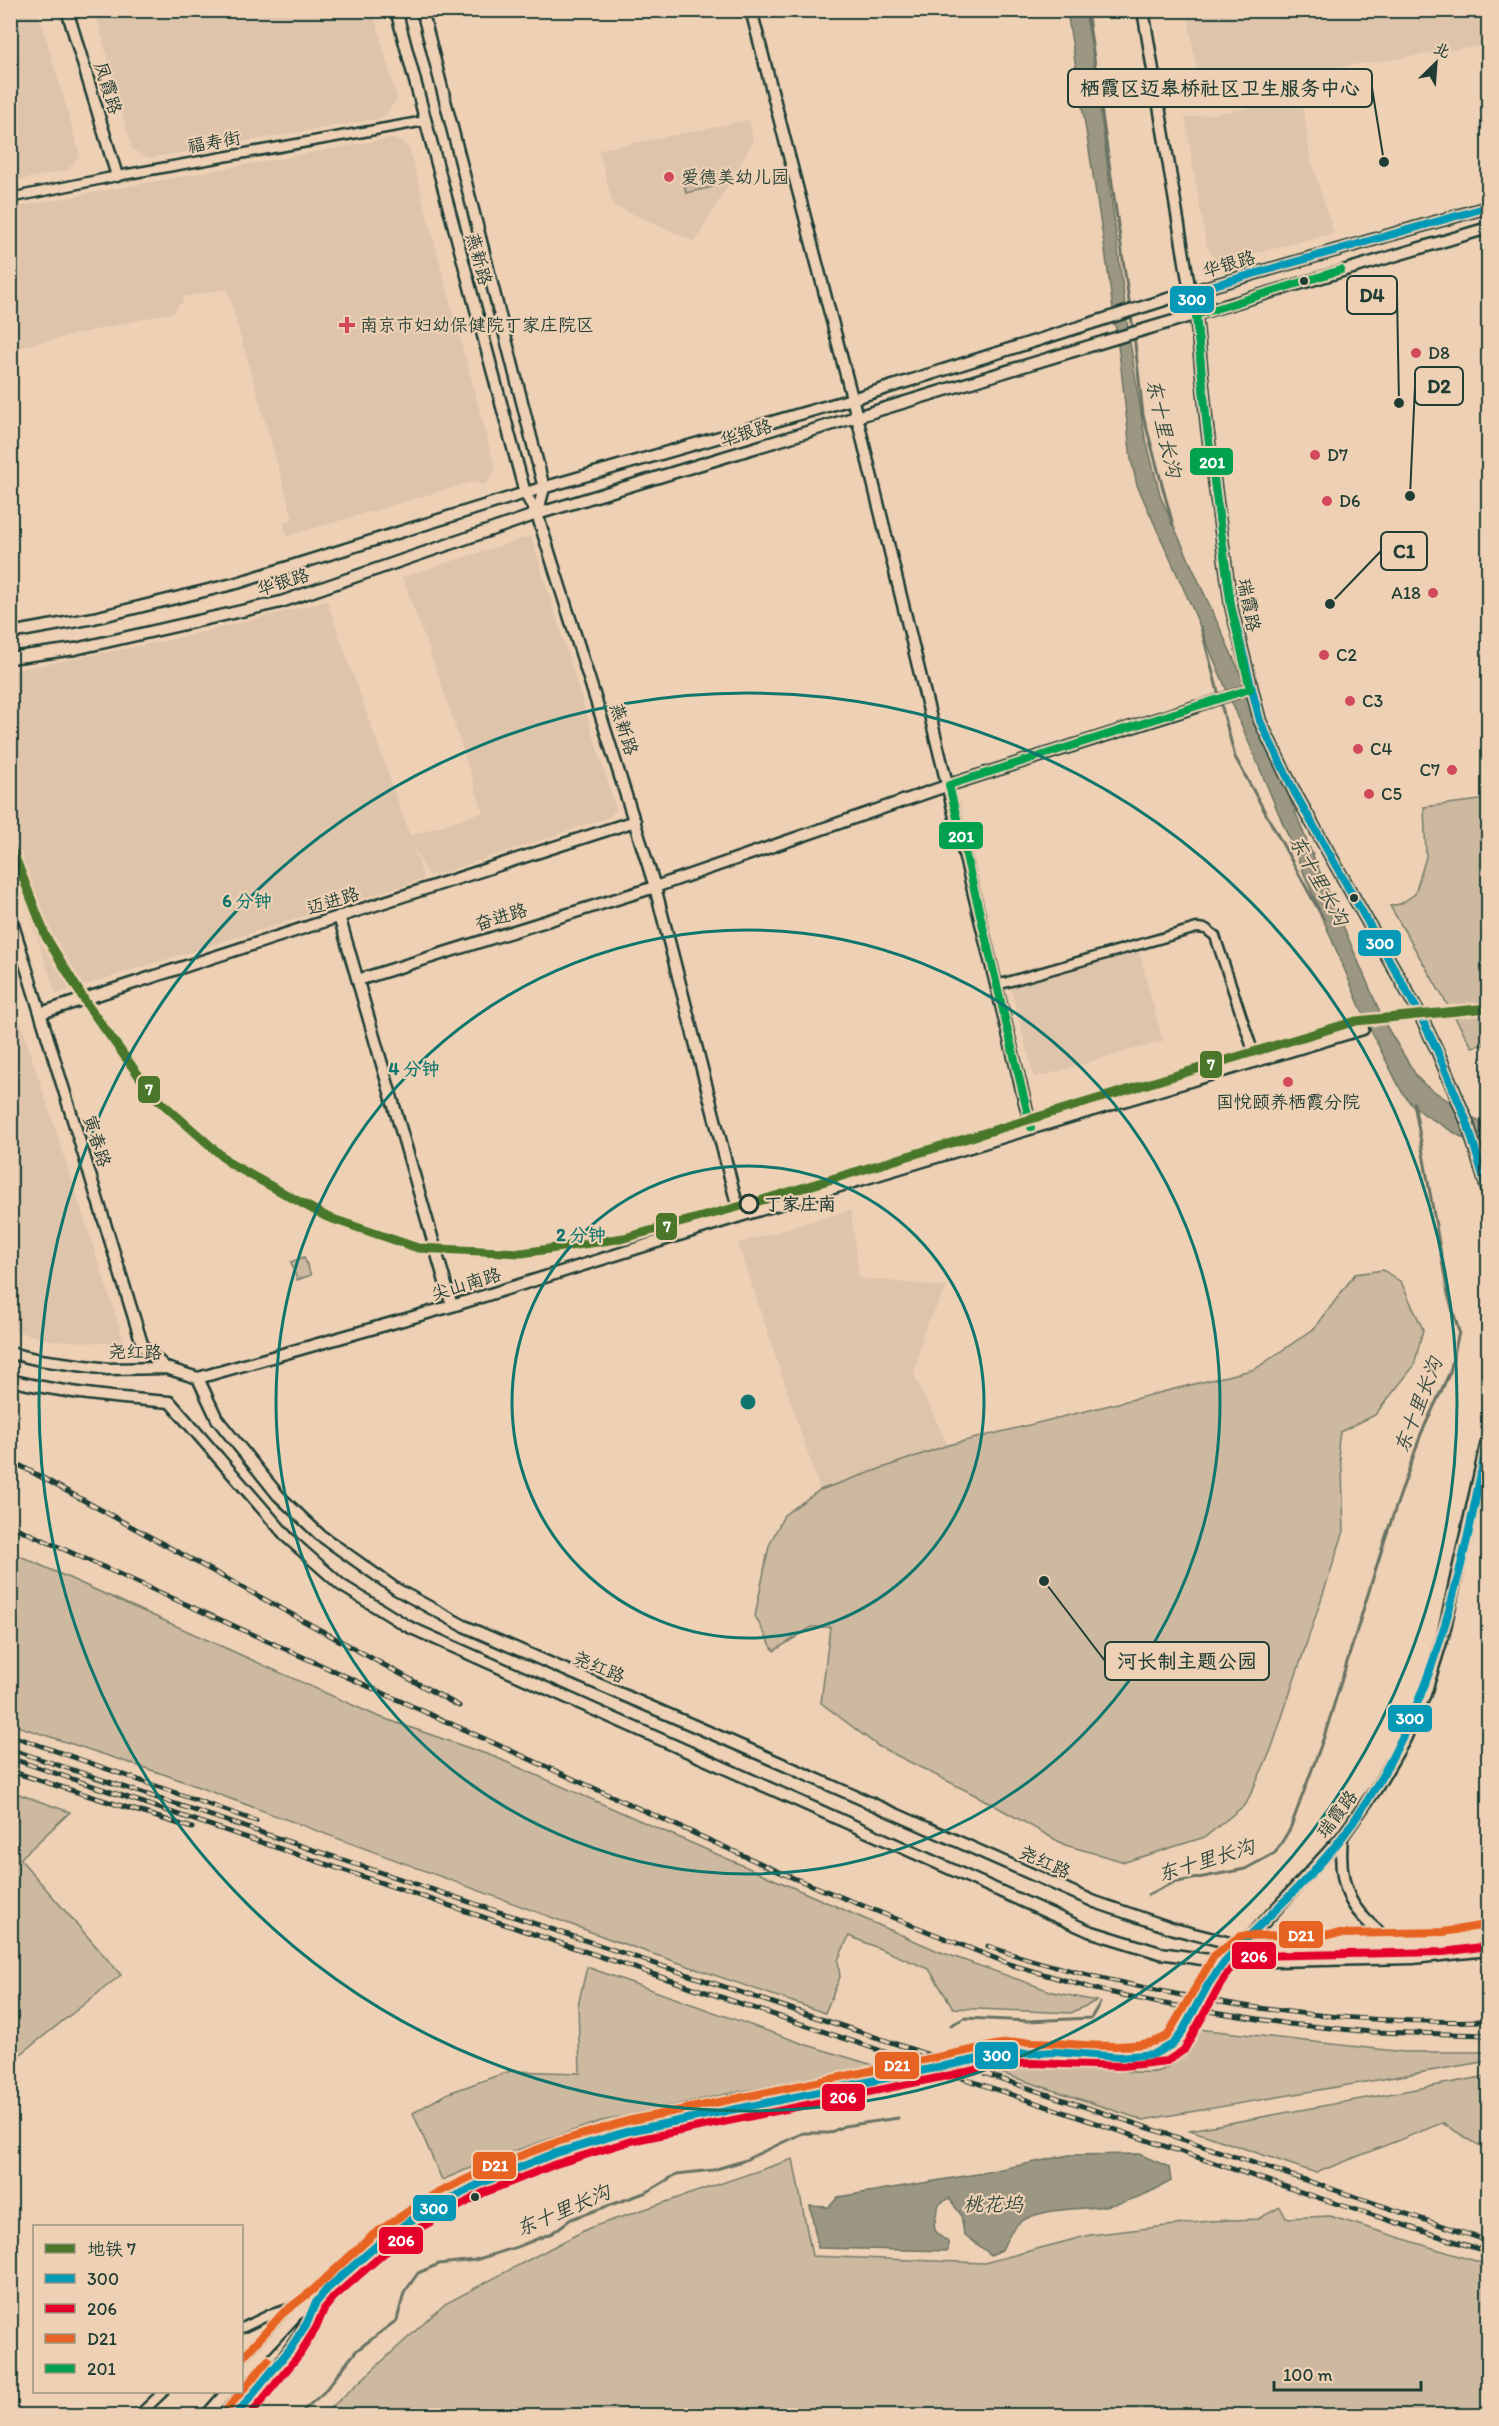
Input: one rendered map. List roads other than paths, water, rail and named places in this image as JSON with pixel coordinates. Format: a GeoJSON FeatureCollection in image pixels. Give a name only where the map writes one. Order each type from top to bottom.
{"type":"FeatureCollection","features":[{"type":"Feature","properties":{"kind":"street","name":"凤霞路"},"geometry":{"type":"LineString","coordinates":[[68,10],[117,176]]}},
{"type":"Feature","properties":{"kind":"street","name":"燕新路"},"geometry":{"type":"LineString","coordinates":[[396,10],[525,493],[537,514],[655,887],[740,1216]]}},
{"type":"Feature","properties":{"kind":"street","name":"燕新路"},"geometry":{"type":"LineString","coordinates":[[422,10],[544,488],[537,514]]}},
{"type":"Feature","properties":{"kind":"street"},"geometry":{"type":"LineString","coordinates":[[751,10],[949,785],[1031,1127]]}},
{"type":"Feature","properties":{"kind":"street","name":"瑞霞路"},"geometry":{"type":"LineString","coordinates":[[1143,10],[1190,292],[1196,315],[1207,427],[1231,606],[1250,689],[1260,721],[1295,793],[1418,1011],[1437,1050],[1467,1122],[1488,1192]]}},
{"type":"Feature","properties":{"kind":"street","name":"福寿街"},"geometry":{"type":"LineString","coordinates":[[10,198],[117,176],[424,121]]}},
{"type":"Feature","properties":{"kind":"street","name":"华银路"},"geometry":{"type":"LineString","coordinates":[[10,633],[94,618],[237,583],[525,493],[852,399],[1190,292],[1488,207]]}},
{"type":"Feature","properties":{"kind":"street","name":"华银路"},"geometry":{"type":"LineString","coordinates":[[10,658],[75,649],[281,602],[537,514],[1488,228]]}},
{"type":"Feature","properties":{"kind":"street"},"geometry":{"type":"LineString","coordinates":[[1195,707],[1250,689]]}},
{"type":"Feature","properties":{"kind":"street","name":"奋进路"},"geometry":{"type":"LineString","coordinates":[[358,980],[655,887],[949,785],[1195,707]]}},
{"type":"Feature","properties":{"kind":"street","name":"迈进路"},"geometry":{"type":"LineString","coordinates":[[41,1013],[635,820]]}},
{"type":"Feature","properties":{"kind":"street","name":"寅春路"},"geometry":{"type":"LineString","coordinates":[[10,915],[143,1347],[166,1368]]}},
{"type":"Feature","properties":{"kind":"street"},"geometry":{"type":"LineString","coordinates":[[339,916],[452,1306]]}},
{"type":"Feature","properties":{"kind":"street"},"geometry":{"type":"LineString","coordinates":[[997,985],[1197,928],[1206,929],[1215,936],[1256,1060]]}},
{"type":"Feature","properties":{"kind":"street","name":"尖山南路"},"geometry":{"type":"LineString","coordinates":[[198,1378],[452,1306],[1031,1127],[1363,1029]]}},
{"type":"Feature","properties":{"kind":"street","name":"尧红路"},"geometry":{"type":"LineString","coordinates":[[10,1353],[40,1360],[108,1369],[166,1368],[198,1378],[217,1419],[278,1495],[320,1535],[396,1589],[474,1631],[775,1760],[1095,1902],[1174,1929],[1242,1946],[1444,1942],[1488,1935]]}},
{"type":"Feature","properties":{"kind":"street"},"geometry":{"type":"LineString","coordinates":[[10,1380],[114,1397],[170,1402],[288,1538],[340,1585],[406,1626],[1089,1931],[1160,1953],[1223,1962],[1413,1958],[1488,1950]]}},
{"type":"Feature","properties":{"kind":"street","name":"瑞霞路"},"geometry":{"type":"LineString","coordinates":[[318,2300],[381,2242],[452,2197],[511,2169],[578,2145],[629,2131],[998,2055],[1042,2052],[1122,2056],[1163,2051],[1175,2044],[1223,1962],[1242,1946],[1342,1837],[1376,1789],[1405,1739],[1425,1694],[1446,1625],[1488,1437]]}},
{"type":"Feature","properties":{"kind":"street"},"geometry":{"type":"LineString","coordinates":[[1342,1837],[1340,1862],[1346,1891],[1370,1926],[1396,1944]]}},
{"type":"Feature","properties":{"kind":"street"},"geometry":{"type":"LineString","coordinates":[[243,2328],[269,2315],[318,2300]]}},
{"type":"Feature","properties":{"kind":"street"},"geometry":{"type":"LineString","coordinates":[[243,2373],[297,2314],[318,2300]]}},
{"type":"Feature","properties":{"kind":"street"},"geometry":{"type":"LineString","coordinates":[[235,2415],[276,2367],[305,2325],[318,2300]]}},
{"type":"Feature","properties":{"kind":"street"},"geometry":{"type":"LineString","coordinates":[[138,2415],[161,2393]]}},
{"type":"Feature","properties":{"kind":"street"},"geometry":{"type":"LineString","coordinates":[[207,2415],[225,2393]]}},
{"type":"Feature","properties":{"kind":"water"},"geometry":{"type":"Polygon","coordinates":[[[1067,11],[1085,11],[1093,52],[1128,329],[1144,432],[1161,498],[1237,666],[1308,844],[1385,1024],[1417,1077],[1482,1124],[1482,1129],[1475,1142],[1468,1141],[1425,1115],[1411,1104],[1402,1092],[1367,1023],[1190,603],[1137,485],[1131,459],[1105,250],[1067,11]]]}},
{"type":"Feature","properties":{"kind":"water","name":"桃花坞"},"geometry":{"type":"Polygon","coordinates":[[[1139,2154],[1169,2167],[1171,2181],[1142,2196],[1126,2201],[1100,2207],[1051,2211],[1028,2218],[1014,2228],[1002,2250],[991,2255],[964,2234],[961,2215],[949,2198],[939,2204],[934,2225],[936,2233],[948,2242],[948,2251],[818,2248],[810,2206],[829,2207],[838,2197],[977,2174],[1069,2155],[1139,2154]]]}},
{"type":"Feature","properties":{"kind":"waterway","name":"东十里长沟"},"geometry":{"type":"LineString","coordinates":[[1087,10],[1130,308]]}},
{"type":"Feature","properties":{"kind":"waterway","name":"东十里长沟"},"geometry":{"type":"LineString","coordinates":[[1131,315],[1133,329]]}},
{"type":"Feature","properties":{"kind":"waterway","name":"东十里长沟"},"geometry":{"type":"LineString","coordinates":[[1134,335],[1143,415],[1173,525]]}},
{"type":"Feature","properties":{"kind":"waterway","name":"东十里长沟"},"geometry":{"type":"LineString","coordinates":[[1201,627],[1235,757],[1324,920]]}},
{"type":"Feature","properties":{"kind":"waterway","name":"东十里长沟"},"geometry":{"type":"LineString","coordinates":[[1148,1895],[1172,1883],[1245,1869],[1275,1853],[1290,1829],[1324,1737],[1385,1539],[1421,1434],[1450,1372],[1459,1332],[1448,1294],[1414,1103]]}},
{"type":"Feature","properties":{"kind":"waterway","name":"东十里长沟"},"geometry":{"type":"LineString","coordinates":[[951,2025],[965,2018],[1028,2021],[1091,2018],[1100,2003]]}},
{"type":"Feature","properties":{"kind":"waterway","name":"东十里长沟"},"geometry":{"type":"LineString","coordinates":[[297,2416],[323,2393],[357,2350],[397,2320],[404,2293],[418,2273],[439,2264],[475,2260],[517,2247],[552,2233],[571,2219],[647,2192],[677,2174],[713,2170],[743,2161],[803,2133],[829,2133],[844,2126],[898,2118]]}},
{"type":"Feature","properties":{"kind":"railway"},"geometry":{"type":"LineString","coordinates":[[10,1460],[459,1706]]}},
{"type":"Feature","properties":{"kind":"railway"},"geometry":{"type":"LineString","coordinates":[[10,1525],[791,1877],[1012,1965],[1095,1989],[1159,2003],[1289,2024],[1372,2032],[1488,2035]]}},
{"type":"Feature","properties":{"kind":"railway"},"geometry":{"type":"LineString","coordinates":[[10,1735],[256,1821]]}},
{"type":"Feature","properties":{"kind":"railway"},"geometry":{"type":"LineString","coordinates":[[10,1749],[1488,2241]]}},
{"type":"Feature","properties":{"kind":"railway"},"geometry":{"type":"LineString","coordinates":[[10,1758],[1316,2197],[1488,2252]]}},
{"type":"Feature","properties":{"kind":"railway"},"geometry":{"type":"LineString","coordinates":[[10,1771],[192,1828]]}},
{"type":"Feature","properties":{"kind":"railway"},"geometry":{"type":"LineString","coordinates":[[988,1946],[1038,1962],[1106,1979],[1169,1993],[1260,2008],[1350,2018],[1488,2021]]}},
{"type":"Feature","properties":{"kind":"metro line","name":"7"},"geometry":{"type":"LineString","coordinates":[[10,844],[46,937],[88,1006],[153,1095],[231,1164],[327,1217],[418,1248],[522,1253],[624,1238],[749,1204],[1356,1021],[1488,1008]]}},
{"type":"Feature","properties":{"kind":"place","name":"栖霞区迈皋桥社区卫生服务中心"},"geometry":{"type":"Point","coordinates":[1384,162]}},
{"type":"Feature","properties":{"kind":"place","name":"爱德美幼儿园"},"geometry":{"type":"Point","coordinates":[669,177]}},
{"type":"Feature","properties":{"kind":"place","name":"南京市妇幼保健院丁家庄院区"},"geometry":{"type":"Point","coordinates":[347,325]}},
{"type":"Feature","properties":{"kind":"place","name":"D8"},"geometry":{"type":"Point","coordinates":[1416,353]}},
{"type":"Feature","properties":{"kind":"place","name":"D4"},"geometry":{"type":"Point","coordinates":[1399,403]}},
{"type":"Feature","properties":{"kind":"place","name":"D7"},"geometry":{"type":"Point","coordinates":[1315,455]}},
{"type":"Feature","properties":{"kind":"place","name":"D2"},"geometry":{"type":"Point","coordinates":[1410,496]}},
{"type":"Feature","properties":{"kind":"place","name":"D6"},"geometry":{"type":"Point","coordinates":[1327,501]}},
{"type":"Feature","properties":{"kind":"place","name":"A18"},"geometry":{"type":"Point","coordinates":[1433,593]}},
{"type":"Feature","properties":{"kind":"place","name":"C1"},"geometry":{"type":"Point","coordinates":[1330,604]}},
{"type":"Feature","properties":{"kind":"place","name":"C2"},"geometry":{"type":"Point","coordinates":[1324,655]}},
{"type":"Feature","properties":{"kind":"place","name":"C3"},"geometry":{"type":"Point","coordinates":[1350,701]}},
{"type":"Feature","properties":{"kind":"place","name":"C4"},"geometry":{"type":"Point","coordinates":[1358,749]}},
{"type":"Feature","properties":{"kind":"place","name":"C7"},"geometry":{"type":"Point","coordinates":[1452,770]}},
{"type":"Feature","properties":{"kind":"place","name":"C5"},"geometry":{"type":"Point","coordinates":[1369,794]}},
{"type":"Feature","properties":{"kind":"place","name":"国悦颐养栖霞分院"},"geometry":{"type":"Point","coordinates":[1288,1082]}},
{"type":"Feature","properties":{"kind":"place","name":"丁家庄南"},"geometry":{"type":"Point","coordinates":[749,1204]}},
{"type":"Feature","properties":{"kind":"place","name":"河长制主题公园"},"geometry":{"type":"Point","coordinates":[1044,1581]}}]}
